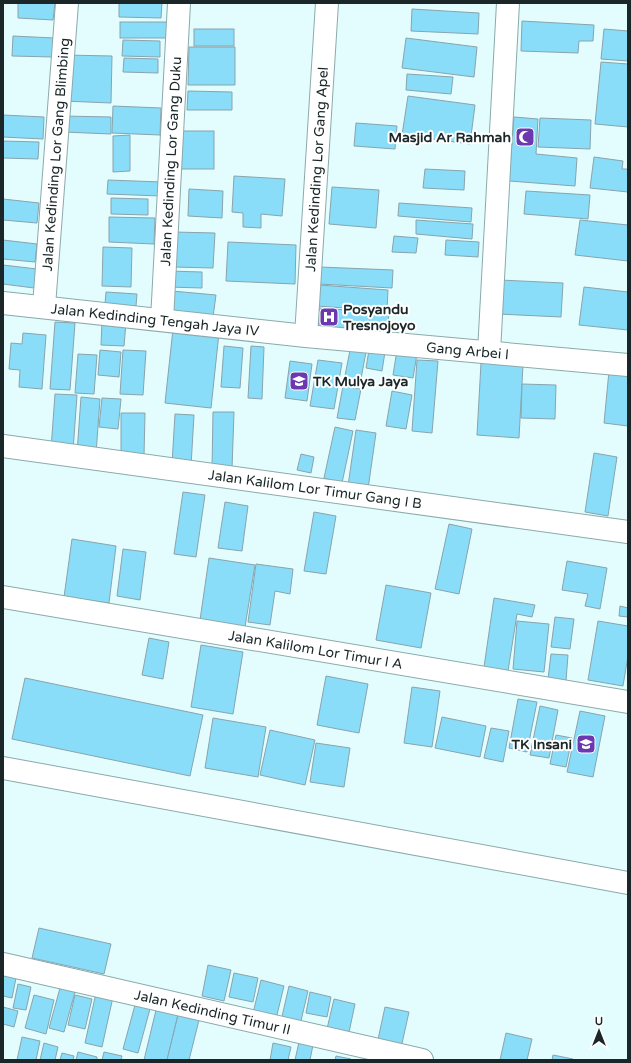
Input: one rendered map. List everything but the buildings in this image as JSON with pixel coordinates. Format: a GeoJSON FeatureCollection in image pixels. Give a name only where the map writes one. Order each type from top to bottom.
{"type":"FeatureCollection","features":[{"type":"Feature","properties":{"kind":"street","name":"Jalan Kedinding Lor Gang Blimbing"},"geometry":{"type":"LineString","coordinates":[[44,306],[66,3]]}},
{"type":"Feature","properties":{"kind":"street","name":"Jalan Kedinding Lor Gang Duku"},"geometry":{"type":"LineString","coordinates":[[162,320],[179,3]]}},
{"type":"Feature","properties":{"kind":"street","name":"Jalan Kedinding Lor Gang Apel"},"geometry":{"type":"LineString","coordinates":[[306,336],[326,3]]}},
{"type":"Feature","properties":{"kind":"street"},"geometry":{"type":"LineString","coordinates":[[489,352],[508,3]]}},
{"type":"Feature","properties":{"kind":"street","name":"Jalan Kedinding Tengah Jaya IV"},"geometry":{"type":"LineString","coordinates":[[3,303],[44,306],[306,336]]}},
{"type":"Feature","properties":{"kind":"street","name":"Gang Arbei I"},"geometry":{"type":"LineString","coordinates":[[306,336],[628,365]]}},
{"type":"Feature","properties":{"kind":"street","name":"Jalan Kalilom Lor Timur Gang I B"},"geometry":{"type":"LineString","coordinates":[[3,446],[628,532]]}},
{"type":"Feature","properties":{"kind":"street","name":"Jalan Kalilom Lor Timur I A"},"geometry":{"type":"LineString","coordinates":[[3,596],[628,702]]}},
{"type":"Feature","properties":{"kind":"street"},"geometry":{"type":"LineString","coordinates":[[3,768],[628,883]]}},
{"type":"Feature","properties":{"kind":"street","name":"Jalan Kedinding Timur II"},"geometry":{"type":"LineString","coordinates":[[3,964],[422,1060]]}},
{"type":"Feature","properties":{"kind":"place","name":"Masjid Ar Rahmah"},"geometry":{"type":"Point","coordinates":[525,137]}},
{"type":"Feature","properties":{"kind":"place","name":"Posyandu Tresnojoyo"},"geometry":{"type":"Point","coordinates":[329,317]}},
{"type":"Feature","properties":{"kind":"place","name":"TK Mulya Jaya"},"geometry":{"type":"Point","coordinates":[299,381]}},
{"type":"Feature","properties":{"kind":"place","name":"TK Insani"},"geometry":{"type":"Point","coordinates":[586,744]}}]}
